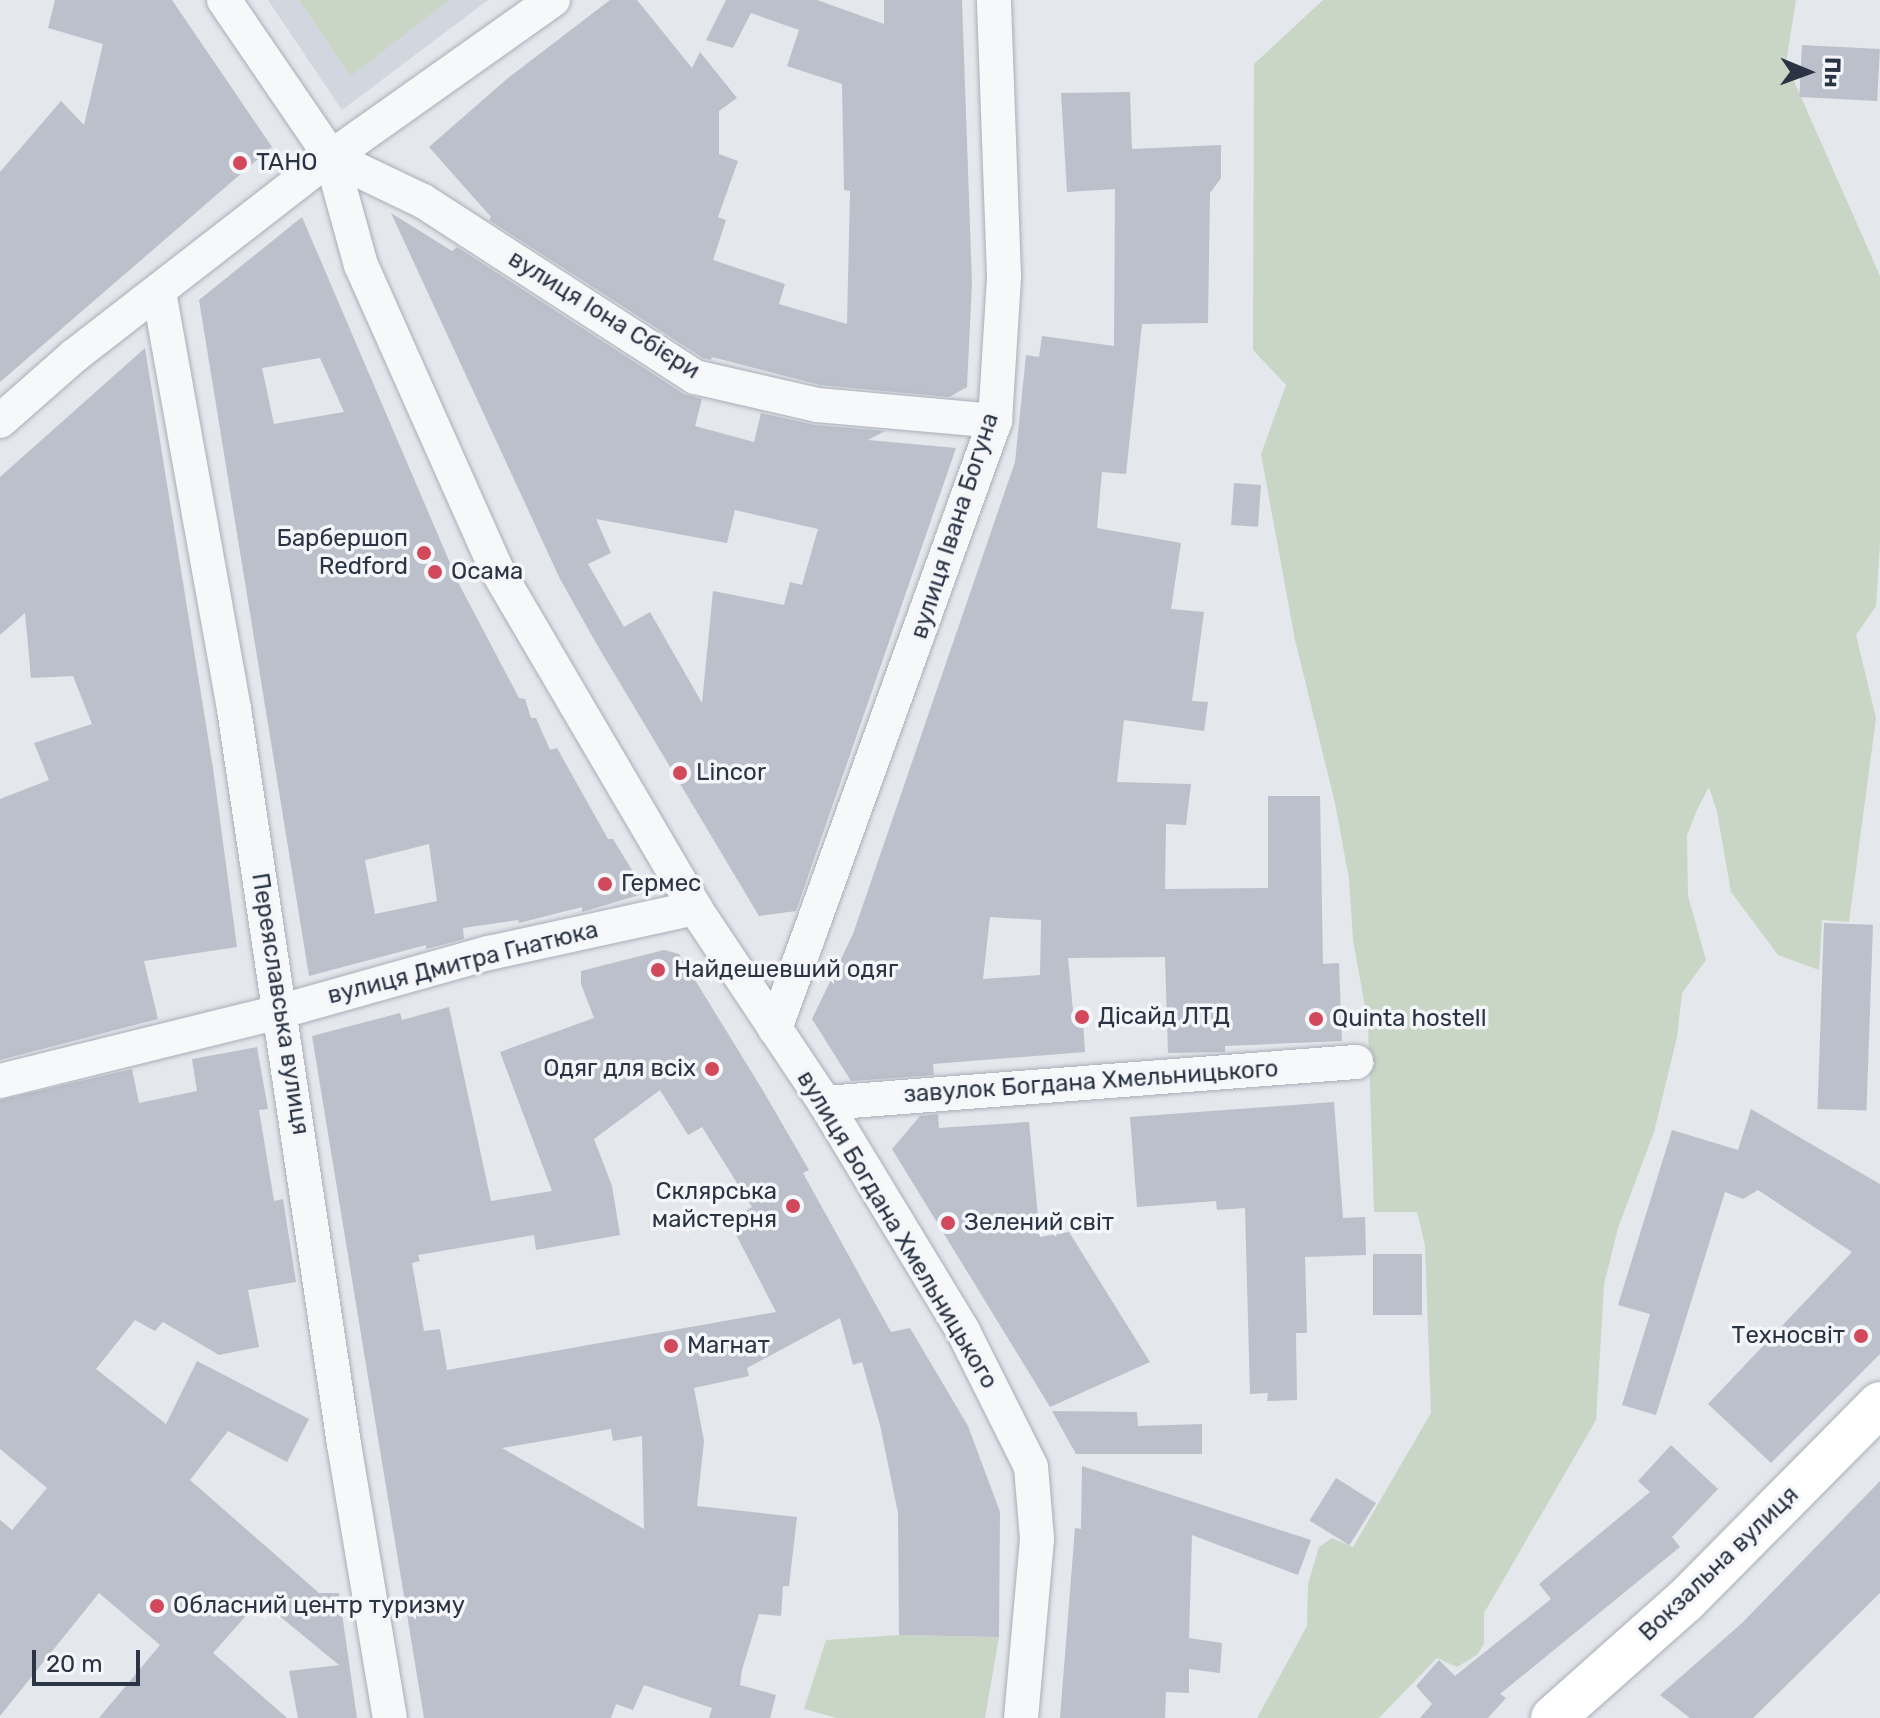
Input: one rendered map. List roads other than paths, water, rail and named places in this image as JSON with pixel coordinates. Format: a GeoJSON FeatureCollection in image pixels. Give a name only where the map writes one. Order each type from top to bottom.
{"type":"FeatureCollection","features":[{"type":"Feature","properties":{"kind":"main road","name":"Вокзальна вулиця"},"geometry":{"type":"LineString","coordinates":[[1553,1718],[1685,1601],[1880,1404]]}},
{"type":"Feature","properties":{"kind":"street"},"geometry":{"type":"LineString","coordinates":[[224,0],[331,157],[361,265],[497,570],[695,908]]}},
{"type":"Feature","properties":{"kind":"street"},"geometry":{"type":"LineString","coordinates":[[0,421],[74,356],[331,157],[553,0]]}},
{"type":"Feature","properties":{"kind":"street","name":"вулиця Івана Богуна"},"geometry":{"type":"LineString","coordinates":[[775,1029],[995,421],[1004,276],[994,0]]}},
{"type":"Feature","properties":{"kind":"street","name":"вулиця Іона Сбієри"},"geometry":{"type":"LineString","coordinates":[[331,157],[423,201],[695,377],[817,405],[995,421]]}},
{"type":"Feature","properties":{"kind":"street","name":"Переяславська вулиця"},"geometry":{"type":"LineString","coordinates":[[159,292],[231,694],[282,1011],[344,1444],[390,1718]]}},
{"type":"Feature","properties":{"kind":"street","name":"вулиця Дмитра Гнатюка"},"geometry":{"type":"LineString","coordinates":[[0,1081],[282,1011],[489,953],[695,908]]}},
{"type":"Feature","properties":{"kind":"street","name":"вулиця Богдана Хмельницького"},"geometry":{"type":"LineString","coordinates":[[695,908],[825,1103],[963,1331],[1031,1467],[1037,1539],[1021,1718]]}},
{"type":"Feature","properties":{"kind":"street","name":"завулок Богдана Хмельницького"},"geometry":{"type":"LineString","coordinates":[[825,1103],[1356,1062]]}},
{"type":"Feature","properties":{"kind":"place","name":"TAHO"},"geometry":{"type":"Point","coordinates":[240,163]}},
{"type":"Feature","properties":{"kind":"place","name":"Барбершоп Redford"},"geometry":{"type":"Point","coordinates":[424,553]}},
{"type":"Feature","properties":{"kind":"place","name":"Осама"},"geometry":{"type":"Point","coordinates":[435,572]}},
{"type":"Feature","properties":{"kind":"place","name":"Lincor"},"geometry":{"type":"Point","coordinates":[680,773]}},
{"type":"Feature","properties":{"kind":"place","name":"Гермес"},"geometry":{"type":"Point","coordinates":[605,884]}},
{"type":"Feature","properties":{"kind":"place","name":"Найдешевший одяг"},"geometry":{"type":"Point","coordinates":[658,970]}},
{"type":"Feature","properties":{"kind":"place","name":"Дісайд ЛТД"},"geometry":{"type":"Point","coordinates":[1082,1017]}},
{"type":"Feature","properties":{"kind":"place","name":"Quinta hostell"},"geometry":{"type":"Point","coordinates":[1316,1019]}},
{"type":"Feature","properties":{"kind":"place","name":"Одяг для всіх"},"geometry":{"type":"Point","coordinates":[712,1069]}},
{"type":"Feature","properties":{"kind":"place","name":"Склярська майстерня"},"geometry":{"type":"Point","coordinates":[793,1206]}},
{"type":"Feature","properties":{"kind":"place","name":"Зелений світ"},"geometry":{"type":"Point","coordinates":[948,1223]}},
{"type":"Feature","properties":{"kind":"place","name":"Техносвіт"},"geometry":{"type":"Point","coordinates":[1861,1336]}},
{"type":"Feature","properties":{"kind":"place","name":"Магнат"},"geometry":{"type":"Point","coordinates":[671,1346]}},
{"type":"Feature","properties":{"kind":"place","name":"Обласний центр туризму"},"geometry":{"type":"Point","coordinates":[157,1606]}}]}
